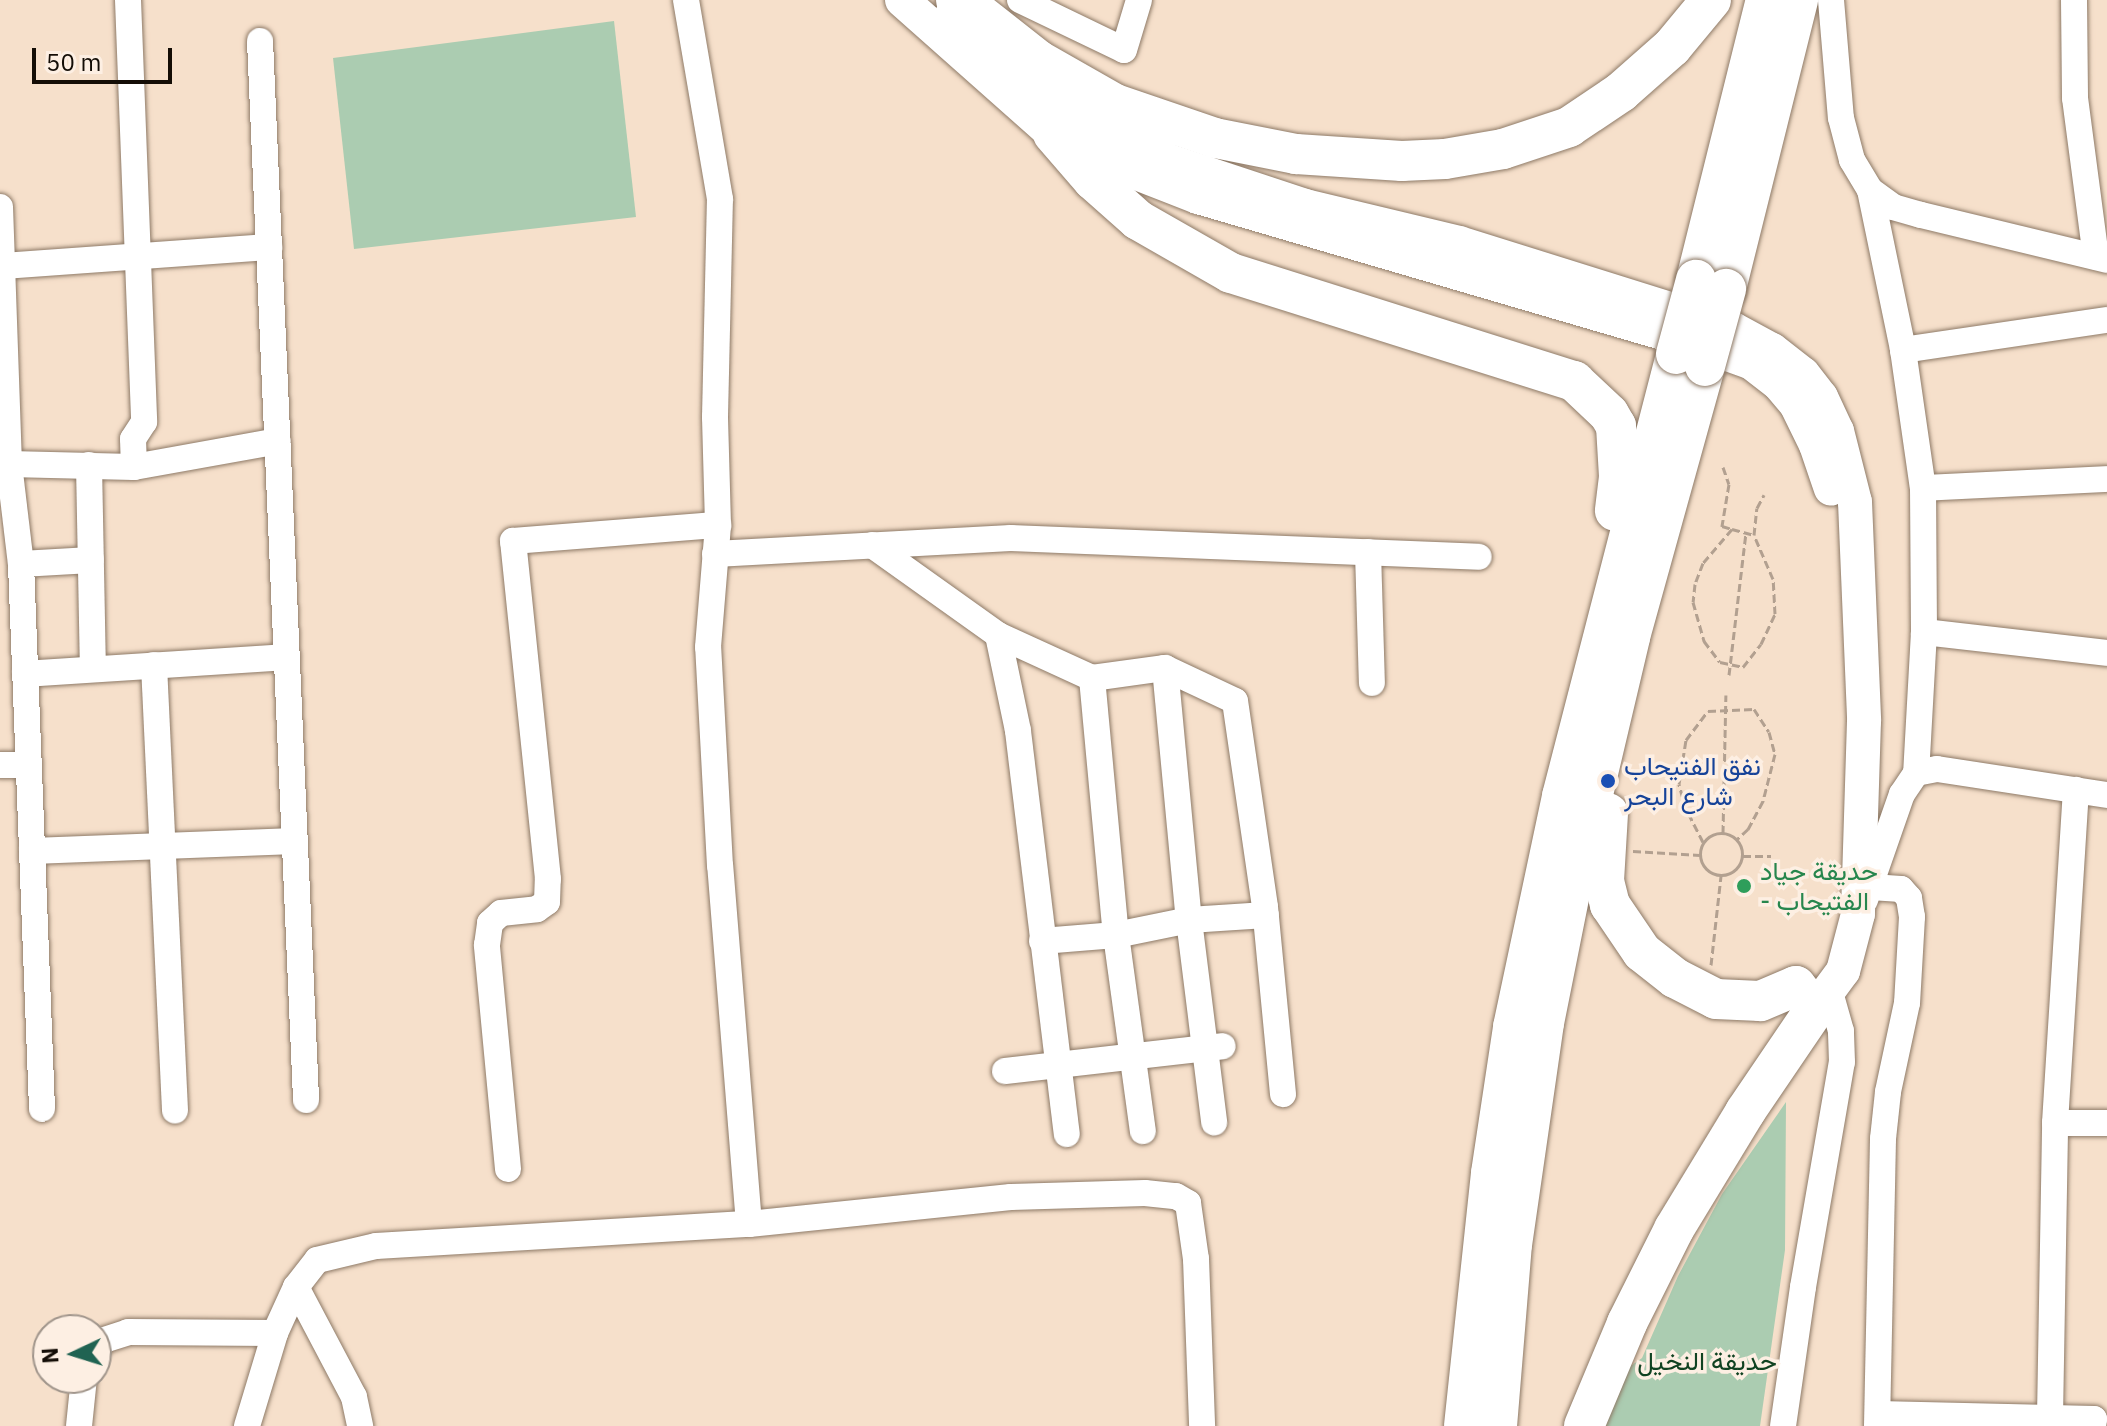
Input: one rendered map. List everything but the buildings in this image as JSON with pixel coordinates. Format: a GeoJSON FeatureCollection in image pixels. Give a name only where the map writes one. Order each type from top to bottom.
{"type":"FeatureCollection","features":[{"type":"Feature","properties":{"kind":"highway"},"geometry":{"type":"LineString","coordinates":[[956,0],[977,12],[1038,60],[1115,104],[1215,138],[1296,154],[1402,161],[1445,159],[1503,149],[1569,127],[1621,92],[1672,47],[1711,0]]}},
{"type":"Feature","properties":{"kind":"highway"},"geometry":{"type":"LineString","coordinates":[[1464,1426],[1491,1173],[1513,1027],[1542,880],[1598,654],[1711,284],[1766,0]]}},
{"type":"Feature","properties":{"kind":"highway"},"geometry":{"type":"LineString","coordinates":[[1711,284],[1825,5]]}},
{"type":"Feature","properties":{"kind":"highway"},"geometry":{"type":"LineString","coordinates":[[1053,134],[1093,180],[1138,220],[1231,273],[1529,364],[1574,381],[1597,402],[1616,426],[1619,451],[1598,654]]}},
{"type":"Feature","properties":{"kind":"highway"},"geometry":{"type":"LineString","coordinates":[[1497,1426],[1512,1245],[1544,1023],[1572,883],[1613,717],[1690,360]]}},
{"type":"Feature","properties":{"kind":"highway"},"geometry":{"type":"LineString","coordinates":[[1613,717],[1604,881],[1610,905],[1628,937],[1658,967],[1701,994],[1716,999],[1760,1001],[1814,996]]}},
{"type":"Feature","properties":{"kind":"highway"},"geometry":{"type":"LineString","coordinates":[[1584,1426],[1627,1323],[1674,1229],[1814,996]]}},
{"type":"Feature","properties":{"kind":"main road"},"geometry":{"type":"LineString","coordinates":[[902,0],[1053,134],[1101,159],[1198,197],[1700,344],[1752,363],[1779,384],[1807,424],[1832,496],[1844,722],[1844,825],[1836,933],[1814,996]]}},
{"type":"Feature","properties":{"kind":"main road"},"geometry":{"type":"LineString","coordinates":[[940,0],[992,50],[1079,114],[1169,161],[1305,206],[1459,243],[1733,329],[1772,350],[1803,374],[1821,397],[1837,431],[1855,502],[1864,721],[1865,901],[1852,946],[1814,996]]}},
{"type":"Feature","properties":{"kind":"street"},"geometry":{"type":"LineString","coordinates":[[128,0],[144,422],[133,439],[134,467]]}},
{"type":"Feature","properties":{"kind":"street"},"geometry":{"type":"LineString","coordinates":[[686,0],[720,199],[715,417],[718,525],[708,647],[720,866],[749,1224]]}},
{"type":"Feature","properties":{"kind":"street"},"geometry":{"type":"LineString","coordinates":[[1020,0],[1124,50],[1139,0]]}},
{"type":"Feature","properties":{"kind":"street"},"geometry":{"type":"LineString","coordinates":[[1870,190],[1893,207],[2101,258],[2075,98],[2074,0]]}},
{"type":"Feature","properties":{"kind":"street"},"geometry":{"type":"LineString","coordinates":[[1825,5],[1841,118],[1852,160],[1870,190],[1903,350],[1923,488],[1924,632],[1916,773],[1902,794],[1865,901]]}},
{"type":"Feature","properties":{"kind":"street"},"geometry":{"type":"LineString","coordinates":[[260,41],[306,1100]]}},
{"type":"Feature","properties":{"kind":"street"},"geometry":{"type":"LineString","coordinates":[[0,207],[9,464],[21,564],[42,1109]]}},
{"type":"Feature","properties":{"kind":"street"},"geometry":{"type":"LineString","coordinates":[[2,266],[269,247]]}},
{"type":"Feature","properties":{"kind":"street"},"geometry":{"type":"LineString","coordinates":[[1903,350],[2107,320]]}},
{"type":"Feature","properties":{"kind":"street"},"geometry":{"type":"LineString","coordinates":[[9,464],[134,467],[278,441]]}},
{"type":"Feature","properties":{"kind":"street"},"geometry":{"type":"LineString","coordinates":[[89,465],[93,667]]}},
{"type":"Feature","properties":{"kind":"street"},"geometry":{"type":"LineString","coordinates":[[1923,488],[2107,479]]}},
{"type":"Feature","properties":{"kind":"street"},"geometry":{"type":"LineString","coordinates":[[508,1169],[487,945],[490,923],[501,913],[537,909],[547,902],[548,879],[513,541],[718,525]]}},
{"type":"Feature","properties":{"kind":"street"},"geometry":{"type":"LineString","coordinates":[[715,554],[1011,538],[1479,557]]}},
{"type":"Feature","properties":{"kind":"street"},"geometry":{"type":"LineString","coordinates":[[872,545],[998,635],[1092,678],[1165,668],[1235,701],[1266,915],[1283,1094]]}},
{"type":"Feature","properties":{"kind":"street"},"geometry":{"type":"LineString","coordinates":[[1368,552],[1372,683]]}},
{"type":"Feature","properties":{"kind":"street"},"geometry":{"type":"LineString","coordinates":[[21,564],[91,560]]}},
{"type":"Feature","properties":{"kind":"street"},"geometry":{"type":"LineString","coordinates":[[1924,632],[2107,653]]}},
{"type":"Feature","properties":{"kind":"street"},"geometry":{"type":"LineString","coordinates":[[998,635],[1018,731],[1067,1134]]}},
{"type":"Feature","properties":{"kind":"street"},"geometry":{"type":"LineString","coordinates":[[25,674],[93,667],[286,657]]}},
{"type":"Feature","properties":{"kind":"street"},"geometry":{"type":"LineString","coordinates":[[154,665],[175,1111]]}},
{"type":"Feature","properties":{"kind":"street"},"geometry":{"type":"LineString","coordinates":[[1165,668],[1189,920],[1215,1047],[1214,1122]]}},
{"type":"Feature","properties":{"kind":"street"},"geometry":{"type":"LineString","coordinates":[[1092,678],[1116,935],[1143,1131]]}},
{"type":"Feature","properties":{"kind":"street"},"geometry":{"type":"LineString","coordinates":[[0,765],[27,765]]}},
{"type":"Feature","properties":{"kind":"street"},"geometry":{"type":"LineString","coordinates":[[1916,773],[1937,769],[2107,795]]}},
{"type":"Feature","properties":{"kind":"street"},"geometry":{"type":"LineString","coordinates":[[2050,1417],[2055,1123],[2076,790]]}},
{"type":"Feature","properties":{"kind":"street"},"geometry":{"type":"LineString","coordinates":[[32,851],[295,841]]}},
{"type":"Feature","properties":{"kind":"street"},"geometry":{"type":"LineString","coordinates":[[1865,901],[1901,889],[1909,898],[1912,917],[1907,1003],[1888,1092],[1883,1139],[1877,1420],[2050,1417],[2098,1421]]}},
{"type":"Feature","properties":{"kind":"street"},"geometry":{"type":"LineString","coordinates":[[1042,941],[1116,935],[1189,920],[1266,915]]}},
{"type":"Feature","properties":{"kind":"street"},"geometry":{"type":"LineString","coordinates":[[1783,1426],[1803,1287],[1828,1158],[1842,1062],[1841,1031],[1814,996]]}},
{"type":"Feature","properties":{"kind":"street"},"geometry":{"type":"LineString","coordinates":[[1005,1071],[1215,1047]]}},
{"type":"Feature","properties":{"kind":"street"},"geometry":{"type":"LineString","coordinates":[[2055,1123],[2107,1123]]}},
{"type":"Feature","properties":{"kind":"street"},"geometry":{"type":"LineString","coordinates":[[247,1426],[275,1333],[296,1287],[317,1260],[376,1246],[749,1224],[1011,1197],[1145,1193],[1176,1196],[1188,1203],[1196,1259],[1202,1426]]}},
{"type":"Feature","properties":{"kind":"street"},"geometry":{"type":"LineString","coordinates":[[296,1287],[354,1397],[360,1426]]}},
{"type":"Feature","properties":{"kind":"street"},"geometry":{"type":"LineString","coordinates":[[112,1337],[128,1332],[275,1333]]}},
{"type":"Feature","properties":{"kind":"street"},"geometry":{"type":"LineString","coordinates":[[79,1426],[82,1394]]}},
{"type":"Feature","properties":{"kind":"path"},"geometry":{"type":"LineString","coordinates":[[1723,467],[1729,484],[1722,526],[1754,535]]}},
{"type":"Feature","properties":{"kind":"path"},"geometry":{"type":"LineString","coordinates":[[1732,529],[1703,563],[1695,584],[1693,602],[1704,641],[1720,662],[1743,667],[1761,644],[1775,614],[1773,579],[1754,535],[1757,508],[1764,495]]}},
{"type":"Feature","properties":{"kind":"path"},"geometry":{"type":"LineString","coordinates":[[1729,675],[1746,533]]}},
{"type":"Feature","properties":{"kind":"path"},"geometry":{"type":"LineString","coordinates":[[1723,833],[1726,695]]}},
{"type":"Feature","properties":{"kind":"path"},"geometry":{"type":"LineString","coordinates":[[1721,876],[1704,868],[1700,855],[1703,842],[1686,809],[1679,784],[1680,762],[1686,740],[1698,720],[1708,711],[1754,709],[1769,732],[1775,754],[1763,801],[1748,829],[1736,840]]}},
{"type":"Feature","properties":{"kind":"path"},"geometry":{"type":"LineString","coordinates":[[1721,876],[1737,867],[1742,856],[1736,840],[1723,833]]}},
{"type":"Feature","properties":{"kind":"path"},"geometry":{"type":"LineString","coordinates":[[1703,842],[1723,833]]}},
{"type":"Feature","properties":{"kind":"path"},"geometry":{"type":"LineString","coordinates":[[1605,851],[1700,855]]}},
{"type":"Feature","properties":{"kind":"path"},"geometry":{"type":"LineString","coordinates":[[1742,856],[1771,856]]}},
{"type":"Feature","properties":{"kind":"path"},"geometry":{"type":"LineString","coordinates":[[1711,965],[1721,876]]}},
{"type":"Feature","properties":{"kind":"green space"},"geometry":{"type":"Polygon","coordinates":[[[614,21],[636,217],[354,249],[333,58],[614,21]]]}},
{"type":"Feature","properties":{"kind":"green space","name":"حديقة النخيل"},"geometry":{"type":"Polygon","coordinates":[[[1786,1102],[1785,1250],[1760,1426],[1595,1426],[1612,1379],[1642,1358],[1678,1276],[1722,1194],[1786,1102]]]}},
{"type":"Feature","properties":{"kind":"place","name":"نفق الفتيحاب شارع البحر"},"geometry":{"type":"Point","coordinates":[1608,781]}},
{"type":"Feature","properties":{"kind":"place","name":"حديقة جياد - الفتيحاب"},"geometry":{"type":"Point","coordinates":[1744,886]}}]}
